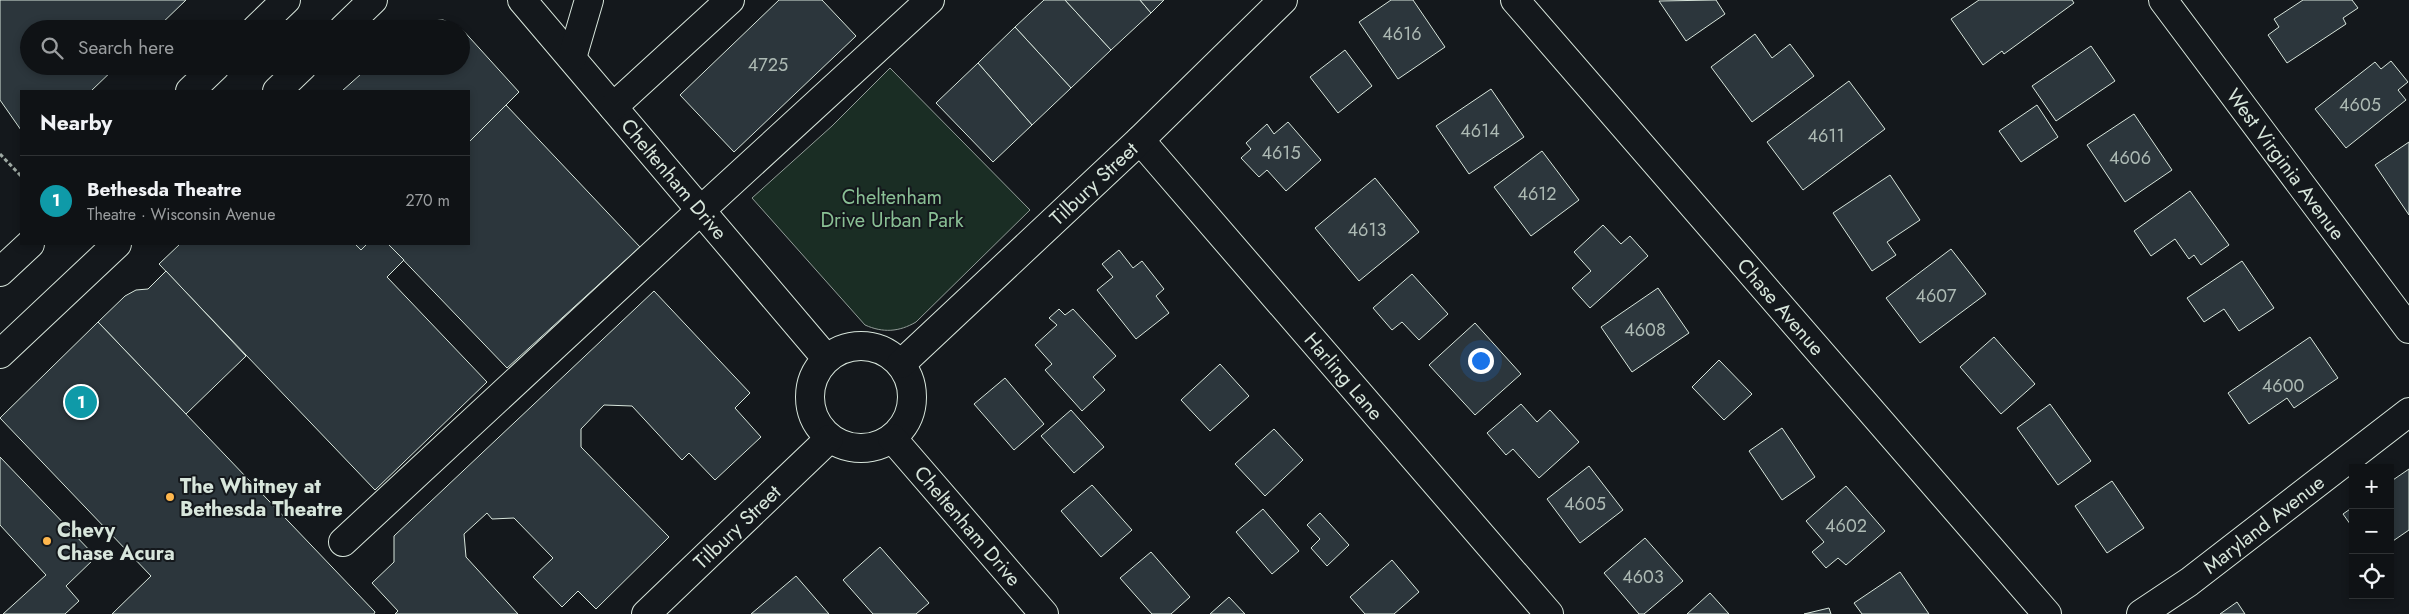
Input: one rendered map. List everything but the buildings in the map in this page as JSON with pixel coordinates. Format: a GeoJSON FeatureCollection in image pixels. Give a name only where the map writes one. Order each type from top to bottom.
{"type":"FeatureCollection","features":[{"type":"Feature","properties":{"kind":"street"},"geometry":{"type":"LineString","coordinates":[[265,20],[286,0]]}},
{"type":"Feature","properties":{"kind":"street"},"geometry":{"type":"LineString","coordinates":[[352,20],[373,0]]}},
{"type":"Feature","properties":{"kind":"street","name":"Cheltenham Drive"},"geometry":{"type":"LineString","coordinates":[[522,0],[826,358]]}},
{"type":"Feature","properties":{"kind":"street"},"geometry":{"type":"LineString","coordinates":[[572,58],[589,0]]}},
{"type":"Feature","properties":{"kind":"street"},"geometry":{"type":"LineString","coordinates":[[613,107],[730,0]]}},
{"type":"Feature","properties":{"kind":"street"},"geometry":{"type":"LineString","coordinates":[[343,542],[930,0]]}},
{"type":"Feature","properties":{"kind":"street","name":"Tilbury Street"},"geometry":{"type":"LineString","coordinates":[[901,364],[1140,140],[1283,0]]}},
{"type":"Feature","properties":{"kind":"street","name":"Chase Avenue"},"geometry":{"type":"LineString","coordinates":[[1514,0],[2047,614]]}},
{"type":"Feature","properties":{"kind":"street","name":"West Virginia Avenue"},"geometry":{"type":"LineString","coordinates":[[2163,0],[2409,330]]}},
{"type":"Feature","properties":{"kind":"street"},"geometry":{"type":"LineString","coordinates":[[191,90],[207,75]]}},
{"type":"Feature","properties":{"kind":"street"},"geometry":{"type":"LineString","coordinates":[[278,90],[294,75]]}},
{"type":"Feature","properties":{"kind":"street","name":"Harling Lane"},"geometry":{"type":"LineString","coordinates":[[1140,140],[1549,614]]}},
{"type":"Feature","properties":{"kind":"street"},"geometry":{"type":"LineString","coordinates":[[0,272],[29,245]]}},
{"type":"Feature","properties":{"kind":"street"},"geometry":{"type":"LineString","coordinates":[[0,354],[116,245]]}},
{"type":"Feature","properties":{"kind":"street"},"geometry":{"type":"LineString","coordinates":[[854,345],[873,346],[901,364],[912,390],[911,407],[905,424],[892,438],[877,446],[853,448],[829,439],[814,416],[810,391],[814,375],[826,358],[854,345]]}},
{"type":"Feature","properties":{"kind":"street","name":"Maryland Avenue"},"geometry":{"type":"LineString","coordinates":[[2141,614],[2189,582],[2409,412]]}},
{"type":"Feature","properties":{"kind":"street","name":"Cheltenham Drive"},"geometry":{"type":"LineString","coordinates":[[892,438],[1044,614]]}},
{"type":"Feature","properties":{"kind":"street","name":"Tilbury Street"},"geometry":{"type":"LineString","coordinates":[[646,614],[829,439]]}},
{"type":"Feature","properties":{"kind":"path"},"geometry":{"type":"LineString","coordinates":[[0,154],[20,175]]}},
{"type":"Feature","properties":{"kind":"green space","name":"Cheltenham Drive Urban Park"},"geometry":{"type":"Polygon","coordinates":[[[890,68],[1030,210],[916,322],[903,328],[885,330],[865,325],[752,198],[832,126],[890,68]]]}},
{"type":"Feature","properties":{"kind":"place","name":"Bethesda Theatre"},"geometry":{"type":"Point","coordinates":[81,402]}},
{"type":"Feature","properties":{"kind":"place","name":"The Whitney at Bethesda Theatre"},"geometry":{"type":"Point","coordinates":[170,497]}},
{"type":"Feature","properties":{"kind":"place","name":"Chevy Chase Acura"},"geometry":{"type":"Point","coordinates":[47,541]}}]}
